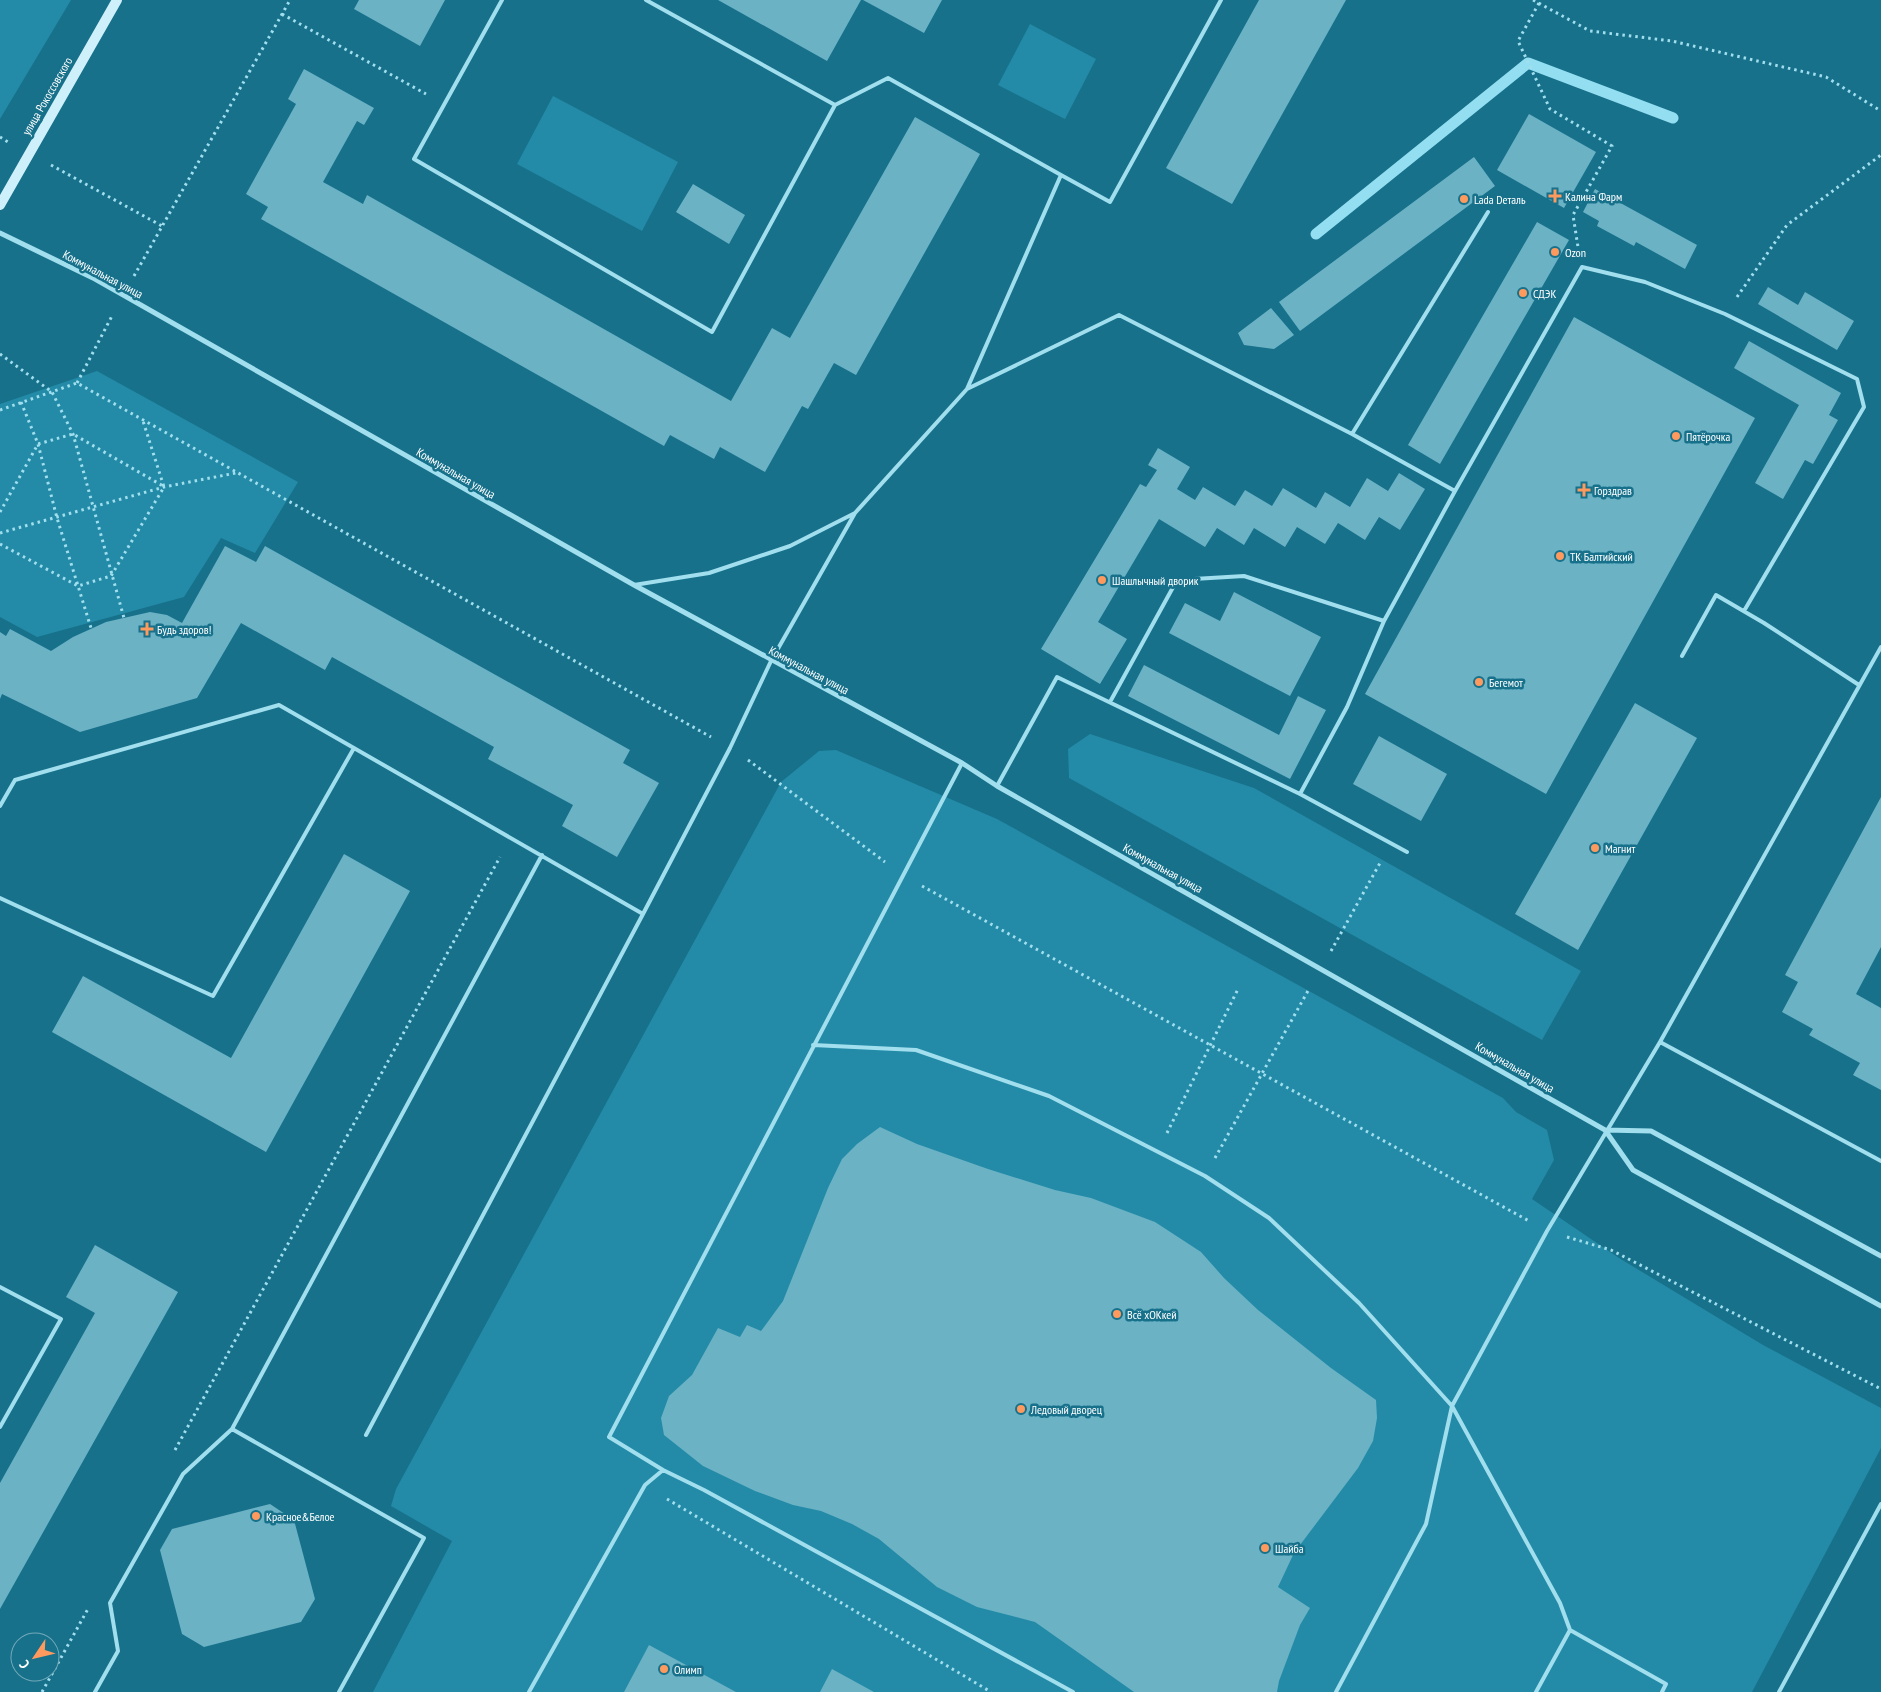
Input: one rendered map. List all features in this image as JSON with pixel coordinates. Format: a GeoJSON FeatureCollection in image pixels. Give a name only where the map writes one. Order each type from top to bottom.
{"type":"FeatureCollection","features":[{"type":"Feature","properties":{"kind":"main road","name":"улица Рокоссовского"},"geometry":{"type":"LineString","coordinates":[[0,205],[117,0]]}},
{"type":"Feature","properties":{"kind":"street","name":"Коммунальная улица"},"geometry":{"type":"LineString","coordinates":[[0,234],[95,279],[770,661],[962,763],[997,786],[1605,1130],[1633,1170],[1881,1306]]}},
{"type":"Feature","properties":{"kind":"street","name":"Коммунальная улица"},"geometry":{"type":"LineString","coordinates":[[1605,1130],[1651,1131],[1881,1256]]}},
{"type":"Feature","properties":{"kind":"lane"},"geometry":{"type":"LineString","coordinates":[[502,0],[414,159],[712,332],[835,105],[888,78],[1110,202],[1221,0]]}},
{"type":"Feature","properties":{"kind":"lane"},"geometry":{"type":"LineString","coordinates":[[646,0],[835,105]]}},
{"type":"Feature","properties":{"kind":"lane"},"geometry":{"type":"LineString","coordinates":[[366,1435],[730,748],[770,661],[855,513],[967,389],[1061,176]]}},
{"type":"Feature","properties":{"kind":"lane"},"geometry":{"type":"LineString","coordinates":[[1352,434],[1488,212]]}},
{"type":"Feature","properties":{"kind":"lane"},"geometry":{"type":"LineString","coordinates":[[1300,794],[1347,707],[1384,621],[1582,267],[1645,282],[1725,314],[1857,379],[1864,407],[1744,611]]}},
{"type":"Feature","properties":{"kind":"lane"},"geometry":{"type":"LineString","coordinates":[[967,389],[1119,315],[1352,434],[1455,491]]}},
{"type":"Feature","properties":{"kind":"lane"},"geometry":{"type":"LineString","coordinates":[[634,585],[709,573],[790,546],[855,513]]}},
{"type":"Feature","properties":{"kind":"lane"},"geometry":{"type":"LineString","coordinates":[[1110,702],[1177,580],[1244,576],[1384,621]]}},
{"type":"Feature","properties":{"kind":"lane"},"geometry":{"type":"LineString","coordinates":[[1682,656],[1716,595],[1859,685]]}},
{"type":"Feature","properties":{"kind":"lane"},"geometry":{"type":"LineString","coordinates":[[1336,1692],[1426,1524],[1452,1406],[1547,1231],[1605,1130],[1660,1042],[1881,647]]}},
{"type":"Feature","properties":{"kind":"lane"},"geometry":{"type":"LineString","coordinates":[[997,786],[1058,677],[1300,794],[1407,852]]}},
{"type":"Feature","properties":{"kind":"lane"},"geometry":{"type":"LineString","coordinates":[[0,806],[14,780],[278,705],[643,914]]}},
{"type":"Feature","properties":{"kind":"lane"},"geometry":{"type":"LineString","coordinates":[[0,898],[213,996],[354,748]]}},
{"type":"Feature","properties":{"kind":"lane"},"geometry":{"type":"LineString","coordinates":[[962,763],[609,1438],[663,1470],[704,1490],[1072,1692]]}},
{"type":"Feature","properties":{"kind":"lane"},"geometry":{"type":"LineString","coordinates":[[95,1692],[118,1651],[110,1603],[183,1474],[232,1430],[542,855]]}},
{"type":"Feature","properties":{"kind":"lane"},"geometry":{"type":"LineString","coordinates":[[1660,1042],[1881,1161]]}},
{"type":"Feature","properties":{"kind":"lane"},"geometry":{"type":"LineString","coordinates":[[813,1045],[916,1050],[1049,1096],[1205,1176],[1269,1218],[1359,1303],[1452,1406],[1560,1603],[1570,1630],[1666,1684],[1662,1692]]}},
{"type":"Feature","properties":{"kind":"lane"},"geometry":{"type":"LineString","coordinates":[[0,1287],[60,1320],[0,1427]]}},
{"type":"Feature","properties":{"kind":"lane"},"geometry":{"type":"LineString","coordinates":[[232,1430],[424,1538],[339,1692]]}},
{"type":"Feature","properties":{"kind":"lane"},"geometry":{"type":"LineString","coordinates":[[529,1692],[645,1485],[663,1470]]}},
{"type":"Feature","properties":{"kind":"lane"},"geometry":{"type":"LineString","coordinates":[[1779,1692],[1881,1504]]}},
{"type":"Feature","properties":{"kind":"lane"},"geometry":{"type":"LineString","coordinates":[[1536,1692],[1570,1630]]}},
{"type":"Feature","properties":{"kind":"path"},"geometry":{"type":"LineString","coordinates":[[136,272],[290,0]]}},
{"type":"Feature","properties":{"kind":"path"},"geometry":{"type":"LineString","coordinates":[[1533,0],[1590,31],[1672,41],[1826,77],[1881,111]]}},
{"type":"Feature","properties":{"kind":"path"},"geometry":{"type":"LineString","coordinates":[[1539,3],[1518,41],[1534,78],[1550,109],[1612,146],[1573,215],[1582,267]]}},
{"type":"Feature","properties":{"kind":"path"},"geometry":{"type":"LineString","coordinates":[[282,14],[444,104]]}},
{"type":"Feature","properties":{"kind":"path"},"geometry":{"type":"LineString","coordinates":[[0,137],[162,226]]}},
{"type":"Feature","properties":{"kind":"path"},"geometry":{"type":"LineString","coordinates":[[1725,314],[1787,225],[1881,155]]}},
{"type":"Feature","properties":{"kind":"path"},"geometry":{"type":"LineString","coordinates":[[0,410],[76,383],[123,295]]}},
{"type":"Feature","properties":{"kind":"path"},"geometry":{"type":"LineString","coordinates":[[0,354],[52,392],[73,434],[124,618]]}},
{"type":"Feature","properties":{"kind":"path"},"geometry":{"type":"LineString","coordinates":[[76,383],[730,748],[903,876],[1547,1231],[1611,1250],[1881,1389]]}},
{"type":"Feature","properties":{"kind":"path"},"geometry":{"type":"LineString","coordinates":[[22,402],[38,444],[57,518],[91,628]]}},
{"type":"Feature","properties":{"kind":"path"},"geometry":{"type":"LineString","coordinates":[[0,544],[78,586],[111,576],[164,487],[143,420]]}},
{"type":"Feature","properties":{"kind":"path"},"geometry":{"type":"LineString","coordinates":[[0,512],[38,444],[73,434],[164,487]]}},
{"type":"Feature","properties":{"kind":"path"},"geometry":{"type":"LineString","coordinates":[[0,533],[164,487],[236,473]]}},
{"type":"Feature","properties":{"kind":"path"},"geometry":{"type":"LineString","coordinates":[[171,1456],[511,837]]}},
{"type":"Feature","properties":{"kind":"path"},"geometry":{"type":"LineString","coordinates":[[1205,1176],[1391,843]]}},
{"type":"Feature","properties":{"kind":"path"},"geometry":{"type":"LineString","coordinates":[[1158,1152],[1238,989]]}},
{"type":"Feature","properties":{"kind":"path"},"geometry":{"type":"LineString","coordinates":[[645,1485],[991,1692]]}},
{"type":"Feature","properties":{"kind":"path"},"geometry":{"type":"LineString","coordinates":[[42,1692],[90,1605]]}},
{"type":"Feature","properties":{"kind":"shaded area"},"geometry":{"type":"Polygon","coordinates":[[[0,0],[71,0],[0,119],[0,0]]]}},
{"type":"Feature","properties":{"kind":"shaded area"},"geometry":{"type":"Polygon","coordinates":[[[1030,24],[1096,59],[1065,119],[998,85],[1030,24]]]}},
{"type":"Feature","properties":{"kind":"shaded area"},"geometry":{"type":"Polygon","coordinates":[[[553,96],[678,162],[642,231],[517,164],[553,96]]]}},
{"type":"Feature","properties":{"kind":"shaded area"},"geometry":{"type":"Polygon","coordinates":[[[97,371],[298,482],[255,553],[221,538],[184,597],[37,637],[0,617],[0,404],[97,371]]]}},
{"type":"Feature","properties":{"kind":"shaded area"},"geometry":{"type":"Polygon","coordinates":[[[1090,734],[1254,788],[1581,971],[1542,1040],[1069,778],[1068,749],[1090,734]]]}},
{"type":"Feature","properties":{"kind":"shaded area"},"geometry":{"type":"Polygon","coordinates":[[[836,750],[997,819],[1503,1098],[1516,1112],[1547,1130],[1554,1160],[1532,1199],[1619,1258],[1763,1345],[1881,1408],[1881,1448],[1752,1692],[373,1692],[452,1541],[391,1506],[396,1489],[781,782],[819,751],[836,750]]]}},
{"type":"Feature","properties":{"kind":"building"},"geometry":{"type":"Polygon","coordinates":[[[359,0],[445,0],[420,46],[354,9],[359,0]]]}},
{"type":"Feature","properties":{"kind":"building"},"geometry":{"type":"Polygon","coordinates":[[[718,0],[861,0],[827,61],[718,0]]]}},
{"type":"Feature","properties":{"kind":"building"},"geometry":{"type":"Polygon","coordinates":[[[863,0],[942,0],[924,33],[863,0]]]}},
{"type":"Feature","properties":{"kind":"building"},"geometry":{"type":"Polygon","coordinates":[[[1259,0],[1346,0],[1232,204],[1166,168],[1259,0]]]}},
{"type":"Feature","properties":{"kind":"building"},"geometry":{"type":"Polygon","coordinates":[[[304,69],[374,108],[364,125],[357,121],[323,182],[363,204],[367,195],[731,401],[772,328],[790,338],[915,117],[980,154],[856,375],[834,363],[808,409],[802,406],[765,472],[720,447],[714,459],[670,435],[664,446],[261,219],[268,207],[246,194],[296,104],[288,99],[304,69]]]}},
{"type":"Feature","properties":{"kind":"building"},"geometry":{"type":"Polygon","coordinates":[[[1529,114],[1596,152],[1564,208],[1497,170],[1529,114]]]}},
{"type":"Feature","properties":{"kind":"building"},"geometry":{"type":"Polygon","coordinates":[[[1474,157],[1495,186],[1300,331],[1279,302],[1474,157]]]}},
{"type":"Feature","properties":{"kind":"building"},"geometry":{"type":"Polygon","coordinates":[[[693,184],[745,215],[729,244],[676,212],[693,184]]]}},
{"type":"Feature","properties":{"kind":"building"},"geometry":{"type":"Polygon","coordinates":[[[1595,189],[1697,245],[1685,269],[1636,242],[1634,246],[1597,226],[1599,221],[1583,212],[1595,189]]]}},
{"type":"Feature","properties":{"kind":"building"},"geometry":{"type":"Polygon","coordinates":[[[1537,222],[1569,240],[1440,464],[1408,445],[1537,222]]]}},
{"type":"Feature","properties":{"kind":"building"},"geometry":{"type":"Polygon","coordinates":[[[1768,287],[1798,305],[1805,292],[1854,321],[1837,350],[1758,304],[1768,287]]]}},
{"type":"Feature","properties":{"kind":"building"},"geometry":{"type":"Polygon","coordinates":[[[1271,308],[1294,335],[1274,349],[1244,345],[1238,333],[1271,308]]]}},
{"type":"Feature","properties":{"kind":"building","name":"ТК Балтийский"},"geometry":{"type":"Polygon","coordinates":[[[1574,317],[1755,418],[1546,794],[1365,694],[1574,317]]]}},
{"type":"Feature","properties":{"kind":"building"},"geometry":{"type":"Polygon","coordinates":[[[1749,341],[1841,393],[1829,415],[1838,420],[1813,464],[1805,460],[1783,499],[1755,483],[1799,405],[1734,368],[1749,341]]]}},
{"type":"Feature","properties":{"kind":"building"},"geometry":{"type":"Polygon","coordinates":[[[1158,448],[1190,467],[1177,489],[1195,500],[1203,487],[1235,506],[1245,490],[1272,506],[1283,488],[1316,508],[1325,492],[1350,507],[1367,478],[1388,491],[1399,473],[1425,489],[1400,530],[1379,517],[1365,540],[1338,523],[1325,544],[1297,527],[1285,547],[1254,528],[1244,545],[1217,528],[1205,547],[1159,519],[1098,622],[1127,639],[1100,684],[1041,649],[1140,484],[1146,487],[1157,470],[1148,465],[1158,448]]]}},
{"type":"Feature","properties":{"kind":"building"},"geometry":{"type":"Polygon","coordinates":[[[225,546],[256,562],[265,546],[630,750],[623,763],[659,783],[617,857],[562,826],[573,805],[488,759],[494,747],[332,657],[325,670],[241,623],[197,698],[80,732],[2,694],[0,699],[0,632],[6,636],[10,629],[51,651],[73,637],[106,622],[150,612],[167,615],[182,623],[225,546]]]}},
{"type":"Feature","properties":{"kind":"building"},"geometry":{"type":"Polygon","coordinates":[[[1234,592],[1321,637],[1290,696],[1169,633],[1185,603],[1220,621],[1234,592]]]}},
{"type":"Feature","properties":{"kind":"building"},"geometry":{"type":"Polygon","coordinates":[[[1144,665],[1279,735],[1298,696],[1326,710],[1290,779],[1128,696],[1144,665]]]}},
{"type":"Feature","properties":{"kind":"building"},"geometry":{"type":"Polygon","coordinates":[[[1635,703],[1697,738],[1578,950],[1515,914],[1635,703]]]}},
{"type":"Feature","properties":{"kind":"building"},"geometry":{"type":"Polygon","coordinates":[[[1379,736],[1447,774],[1421,821],[1353,784],[1379,736]]]}},
{"type":"Feature","properties":{"kind":"building"},"geometry":{"type":"Polygon","coordinates":[[[1881,797],[1881,947],[1856,994],[1881,1008],[1881,1090],[1853,1075],[1860,1063],[1809,1035],[1813,1029],[1782,1012],[1798,982],[1785,975],[1881,797]]]}},
{"type":"Feature","properties":{"kind":"building"},"geometry":{"type":"Polygon","coordinates":[[[344,854],[410,891],[266,1152],[52,1032],[83,976],[231,1058],[344,854]]]}},
{"type":"Feature","properties":{"kind":"building","name":"Ледовый дворец"},"geometry":{"type":"Polygon","coordinates":[[[880,1127],[917,1144],[988,1169],[1055,1190],[1091,1198],[1155,1222],[1201,1252],[1224,1278],[1258,1310],[1331,1368],[1376,1400],[1377,1418],[1373,1441],[1358,1468],[1294,1553],[1278,1587],[1310,1608],[1300,1625],[1279,1681],[1277,1692],[1134,1692],[1035,1622],[977,1607],[937,1587],[879,1539],[852,1524],[821,1511],[793,1505],[755,1491],[703,1466],[664,1435],[661,1418],[669,1396],[692,1375],[718,1328],[740,1337],[747,1325],[761,1331],[783,1301],[828,1188],[842,1159],[857,1144],[880,1127]]]}},
{"type":"Feature","properties":{"kind":"building"},"geometry":{"type":"Polygon","coordinates":[[[95,1245],[178,1292],[0,1609],[0,1483],[95,1313],[66,1297],[95,1245]]]}},
{"type":"Feature","properties":{"kind":"building"},"geometry":{"type":"Polygon","coordinates":[[[270,1504],[294,1520],[315,1599],[301,1622],[204,1647],[182,1634],[160,1550],[172,1529],[270,1504]]]}},
{"type":"Feature","properties":{"kind":"building","name":"Олимп"},"geometry":{"type":"Polygon","coordinates":[[[649,1645],[736,1692],[624,1692],[649,1645]]]}},
{"type":"Feature","properties":{"kind":"building"},"geometry":{"type":"Polygon","coordinates":[[[832,1669],[874,1692],[820,1692],[832,1669]]]}},
{"type":"Feature","properties":{"kind":"waterway"},"geometry":{"type":"LineString","coordinates":[[1316,234],[1528,63],[1673,118]]}},
{"type":"Feature","properties":{"kind":"place","name":"Калина Фарм"},"geometry":{"type":"Point","coordinates":[1555,196]}},
{"type":"Feature","properties":{"kind":"place","name":"Lada Dеталь"},"geometry":{"type":"Point","coordinates":[1464,199]}},
{"type":"Feature","properties":{"kind":"place","name":"Ozon"},"geometry":{"type":"Point","coordinates":[1555,252]}},
{"type":"Feature","properties":{"kind":"place","name":"СДЭК"},"geometry":{"type":"Point","coordinates":[1523,293]}},
{"type":"Feature","properties":{"kind":"place","name":"Пятёрочка"},"geometry":{"type":"Point","coordinates":[1676,436]}},
{"type":"Feature","properties":{"kind":"place","name":"Горздрав"},"geometry":{"type":"Point","coordinates":[1584,490]}},
{"type":"Feature","properties":{"kind":"place","name":"ТК Балтийский"},"geometry":{"type":"Point","coordinates":[1560,556]}},
{"type":"Feature","properties":{"kind":"place","name":"Шашлычный дворик"},"geometry":{"type":"Point","coordinates":[1102,580]}},
{"type":"Feature","properties":{"kind":"place","name":"Будь здоров!"},"geometry":{"type":"Point","coordinates":[147,629]}},
{"type":"Feature","properties":{"kind":"place","name":"Бегемот"},"geometry":{"type":"Point","coordinates":[1479,682]}},
{"type":"Feature","properties":{"kind":"place","name":"Магнит"},"geometry":{"type":"Point","coordinates":[1595,848]}},
{"type":"Feature","properties":{"kind":"place","name":"Всё хОКкей"},"geometry":{"type":"Point","coordinates":[1117,1314]}},
{"type":"Feature","properties":{"kind":"place","name":"Ледовый дворец"},"geometry":{"type":"Point","coordinates":[1021,1409]}},
{"type":"Feature","properties":{"kind":"place","name":"Красное&Белое"},"geometry":{"type":"Point","coordinates":[256,1516]}},
{"type":"Feature","properties":{"kind":"place","name":"Шайба"},"geometry":{"type":"Point","coordinates":[1265,1548]}},
{"type":"Feature","properties":{"kind":"place","name":"Олимп"},"geometry":{"type":"Point","coordinates":[664,1669]}}]}
